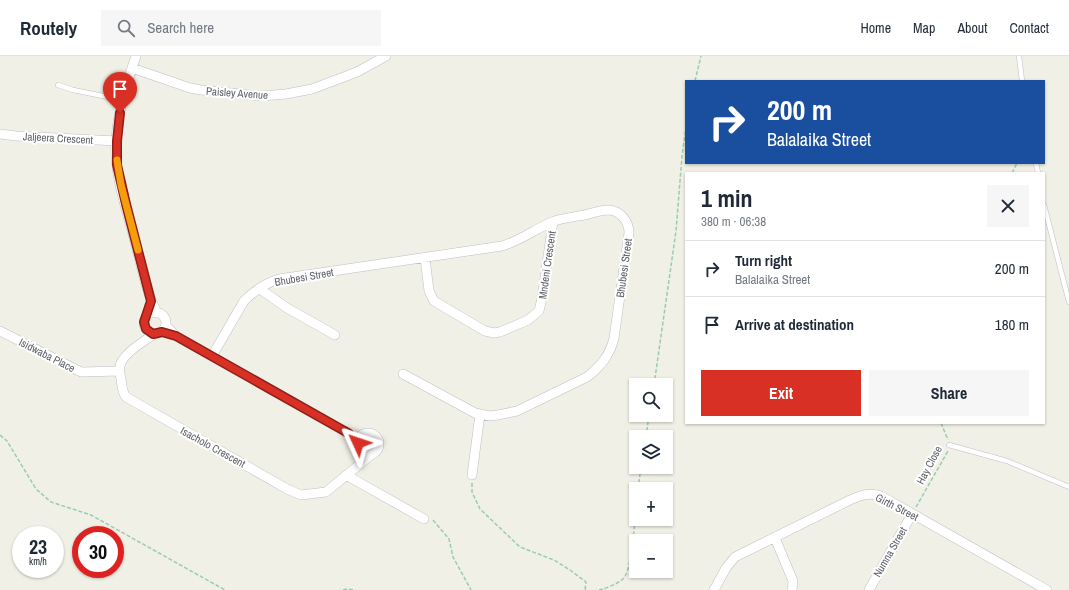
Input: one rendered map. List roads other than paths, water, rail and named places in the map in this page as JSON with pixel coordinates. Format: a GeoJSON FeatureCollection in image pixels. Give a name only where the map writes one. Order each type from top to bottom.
{"type":"FeatureCollection","features":[{"type":"Feature","properties":{"kind":"street"},"geometry":{"type":"LineString","coordinates":[[120,371],[122,362],[140,343],[161,331],[164,318],[157,313],[151,301],[118,173],[116,155],[118,126],[123,100],[136,56]]}},
{"type":"Feature","properties":{"kind":"street","name":"Paisley Avenue"},"geometry":{"type":"LineString","coordinates":[[132,68],[195,89],[262,96],[286,94],[312,89],[357,72],[386,56]]}},
{"type":"Feature","properties":{"kind":"street","name":"Jaljeera Crescent"},"geometry":{"type":"LineString","coordinates":[[0,134],[117,141]]}},
{"type":"Feature","properties":{"kind":"street","name":"Bhubesi Street"},"geometry":{"type":"LineString","coordinates":[[212,356],[244,301],[260,289],[279,279],[502,246],[553,222],[608,210],[619,214],[624,218],[629,230],[628,241],[612,346],[605,360],[596,370],[580,381],[517,411],[508,414],[490,416],[469,410],[403,374]]}},
{"type":"Feature","properties":{"kind":"street","name":"Mndeni Crescent"},"geometry":{"type":"LineString","coordinates":[[424,258],[429,292],[434,301],[485,331],[494,333],[500,332],[528,320],[539,311],[553,222]]}},
{"type":"Feature","properties":{"kind":"street"},"geometry":{"type":"LineString","coordinates":[[260,289],[287,308],[335,335]]}},
{"type":"Feature","properties":{"kind":"street"},"geometry":{"type":"LineString","coordinates":[[151,301],[144,322],[146,329],[150,333],[161,331],[176,336],[348,433],[358,443]]}},
{"type":"Feature","properties":{"kind":"street"},"geometry":{"type":"LineString","coordinates":[[147,316],[152,313],[157,313]]}},
{"type":"Feature","properties":{"kind":"street"},"geometry":{"type":"LineString","coordinates":[[140,343],[146,329]]}},
{"type":"Feature","properties":{"kind":"street","name":"Isidwaba Place"},"geometry":{"type":"LineString","coordinates":[[0,332],[81,372],[120,371]]}},
{"type":"Feature","properties":{"kind":"street","name":"Isacholo Crescent"},"geometry":{"type":"LineString","coordinates":[[120,371],[122,389],[124,395],[129,400],[294,493],[301,495],[323,493],[330,490],[355,467],[371,455]]}},
{"type":"Feature","properties":{"kind":"street"},"geometry":{"type":"LineString","coordinates":[[472,475],[480,414]]}},
{"type":"Feature","properties":{"kind":"street"},"geometry":{"type":"LineString","coordinates":[[348,433],[373,435],[379,441],[378,450],[371,455],[366,455],[359,449],[359,438],[363,435]]}},
{"type":"Feature","properties":{"kind":"street","name":"Isacholo Crescent"},"geometry":{"type":"LineString","coordinates":[[355,467],[361,452]]}},
{"type":"Feature","properties":{"kind":"street"},"geometry":{"type":"LineString","coordinates":[[346,475],[424,519]]}},
{"type":"Feature","properties":{"kind":"street","name":"Girth Street"},"geometry":{"type":"LineString","coordinates":[[714,590],[726,568],[735,558],[850,500],[866,494],[876,494],[1047,590]]}},
{"type":"Feature","properties":{"kind":"street","name":"Numna Street"},"geometry":{"type":"LineString","coordinates":[[869,590],[912,514]]}},
{"type":"Feature","properties":{"kind":"street"},"geometry":{"type":"LineString","coordinates":[[775,538],[793,581],[792,590]]}},
{"type":"Feature","properties":{"kind":"lane"},"geometry":{"type":"LineString","coordinates":[[1019,56],[1022,80]]}},
{"type":"Feature","properties":{"kind":"lane"},"geometry":{"type":"LineString","coordinates":[[58,85],[73,90],[123,100]]}},
{"type":"Feature","properties":{"kind":"lane"},"geometry":{"type":"LineString","coordinates":[[1045,208],[1069,302]]}},
{"type":"Feature","properties":{"kind":"lane"},"geometry":{"type":"LineString","coordinates":[[949,445],[1007,461],[1069,487]]}}]}
